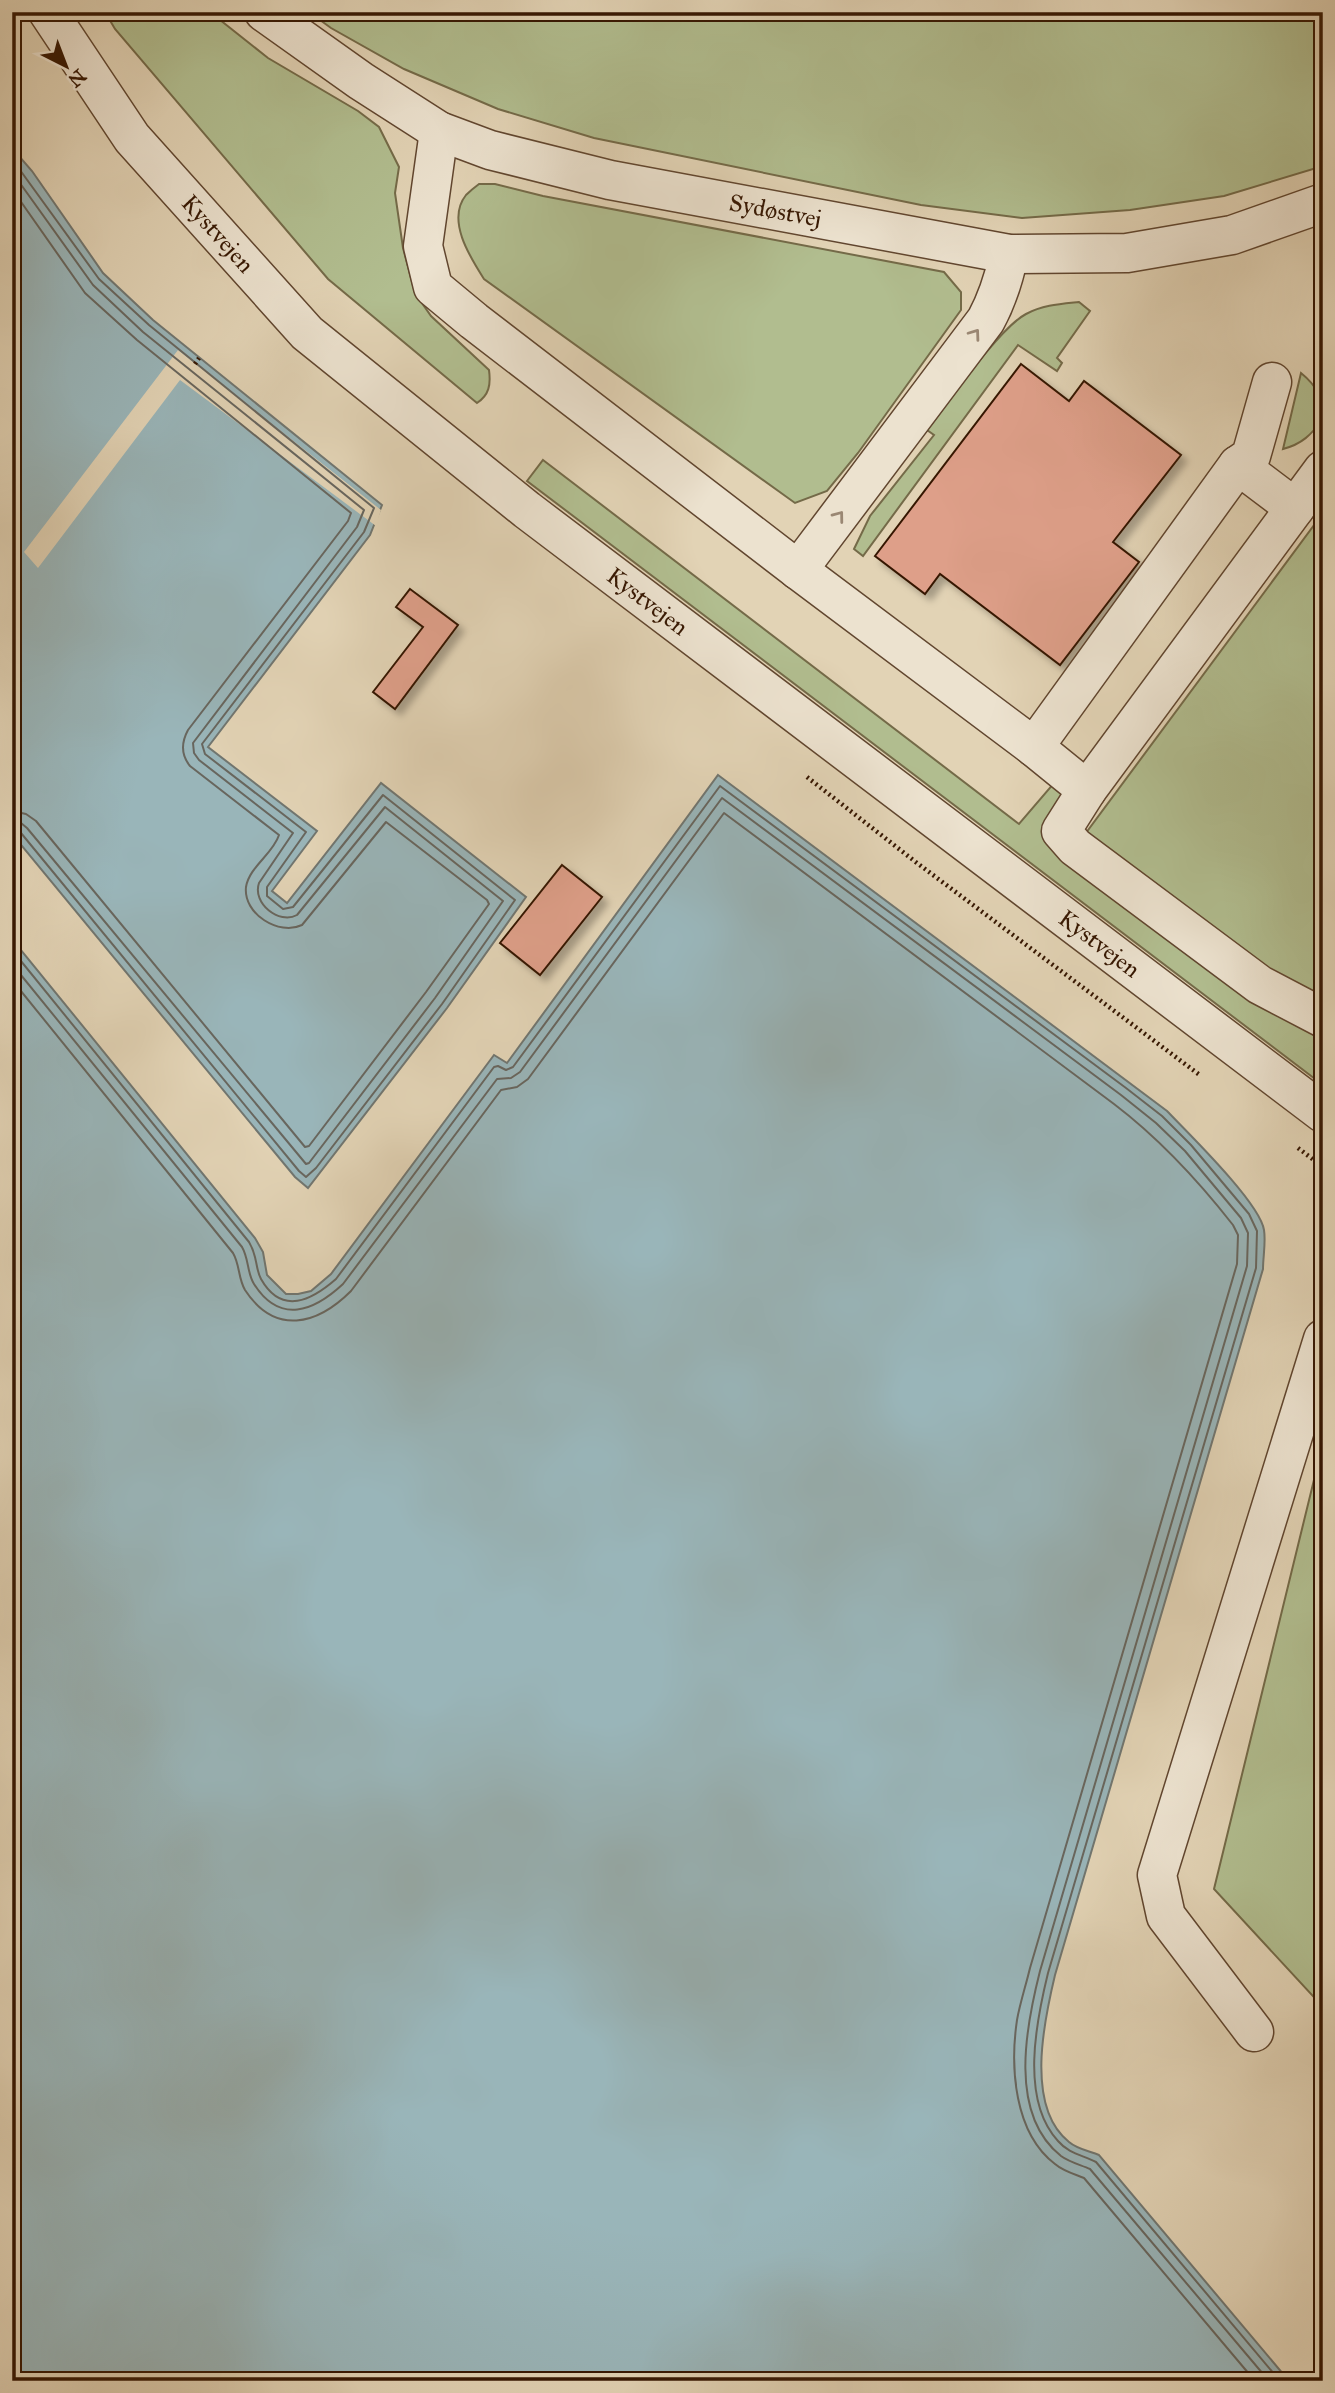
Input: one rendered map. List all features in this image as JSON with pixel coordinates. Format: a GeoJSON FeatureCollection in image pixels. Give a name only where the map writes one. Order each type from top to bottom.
{"type":"FeatureCollection","features":[{"type":"Feature","properties":{"kind":"street","name":"Kystvejen"},"geometry":{"type":"LineString","coordinates":[[48,12],[132,138],[307,333],[527,509],[1323,1113]]}},
{"type":"Feature","properties":{"kind":"street","name":"Sydøstvej"},"geometry":{"type":"LineString","coordinates":[[264,12],[439,131],[490,150],[610,180],[1009,254],[1127,253],[1232,235],[1323,203]]}},
{"type":"Feature","properties":{"kind":"street"},"geometry":{"type":"LineString","coordinates":[[439,131],[424,246],[433,287],[1087,790]]}},
{"type":"Feature","properties":{"kind":"street"},"geometry":{"type":"LineString","coordinates":[[798,570],[986,320],[1003,283],[1009,254]]}},
{"type":"Feature","properties":{"kind":"street"},"geometry":{"type":"LineString","coordinates":[[1034,747],[1238,465],[1251,456],[1272,382]]}},
{"type":"Feature","properties":{"kind":"street"},"geometry":{"type":"LineString","coordinates":[[1238,465],[1295,508]]}},
{"type":"Feature","properties":{"kind":"street"},"geometry":{"type":"LineString","coordinates":[[1323,470],[1087,790],[1061,831],[1075,847],[1260,985],[1323,1018]]}},
{"type":"Feature","properties":{"kind":"street"},"geometry":{"type":"LineString","coordinates":[[1254,2032],[1166,1916],[1157,1875],[1323,1339]]}},
{"type":"Feature","properties":{"kind":"path"},"geometry":{"type":"LineString","coordinates":[[195,364],[199,358]]}},
{"type":"Feature","properties":{"kind":"green space"},"geometry":{"type":"Polygon","coordinates":[[[105,12],[210,12],[268,58],[358,111],[379,127],[399,167],[395,193],[403,248],[415,293],[431,316],[489,370],[488,389],[481,400],[477,403],[328,279],[115,29],[105,12]]]}},
{"type":"Feature","properties":{"kind":"green space"},"geometry":{"type":"Polygon","coordinates":[[[309,12],[1323,12],[1323,166],[1224,196],[1130,210],[1022,218],[921,205],[594,138],[498,109],[404,69],[331,28],[309,12]]]}},
{"type":"Feature","properties":{"kind":"green space"},"geometry":{"type":"Polygon","coordinates":[[[479,184],[495,184],[543,196],[944,272],[961,292],[961,310],[858,453],[827,491],[795,503],[484,279],[462,238],[458,216],[466,195],[479,184]]]}},
{"type":"Feature","properties":{"kind":"green space"},"geometry":{"type":"Polygon","coordinates":[[[1079,302],[1090,311],[1057,358],[1062,363],[1057,371],[1018,345],[863,556],[854,549],[870,516],[934,435],[927,430],[974,367],[1002,335],[1032,311],[1052,305],[1079,302]]]}},
{"type":"Feature","properties":{"kind":"green space"},"geometry":{"type":"Polygon","coordinates":[[[1301,373],[1318,393],[1323,419],[1306,438],[1283,449],[1301,373]]]}},
{"type":"Feature","properties":{"kind":"green space"},"geometry":{"type":"Polygon","coordinates":[[[543,460],[1019,824],[1060,776],[1074,786],[1044,827],[1323,1030],[1323,1085],[527,481],[543,460]]]}},
{"type":"Feature","properties":{"kind":"green space"},"geometry":{"type":"Polygon","coordinates":[[[1323,513],[1323,1007],[1080,841],[1323,513]]]}},
{"type":"Feature","properties":{"kind":"green space"},"geometry":{"type":"Polygon","coordinates":[[[1323,1443],[1323,2007],[1214,1889],[1323,1443]]]}},
{"type":"Feature","properties":{"kind":"water"},"geometry":{"type":"Polygon","coordinates":[[[12,148],[32,171],[103,273],[153,320],[382,505],[370,535],[208,747],[317,831],[272,891],[287,903],[381,783],[526,897],[447,1008],[308,1188],[295,1177],[12,834],[12,148]]]}},
{"type":"Feature","properties":{"kind":"water"},"geometry":{"type":"Polygon","coordinates":[[[718,775],[1167,1111],[1237,1186],[1260,1218],[1265,1244],[1263,1269],[1055,1975],[1046,2016],[1041,2063],[1042,2086],[1055,2127],[1072,2144],[1099,2155],[1289,2381],[12,2381],[12,939],[255,1238],[263,1252],[267,1275],[286,1294],[311,1291],[331,1274],[494,1055],[507,1063],[718,775]]]}},
{"type":"Feature","properties":{"kind":"pier"},"geometry":{"type":"Polygon","coordinates":[[[178,350],[381,510],[376,526],[180,380],[38,568],[24,552],[178,350]]]}},
{"type":"Feature","properties":{"kind":"building"},"geometry":{"type":"Polygon","coordinates":[[[1021,364],[1069,401],[1084,381],[1181,455],[1113,542],[1139,562],[1060,665],[940,574],[925,594],[875,556],[1021,364]]]}},
{"type":"Feature","properties":{"kind":"building"},"geometry":{"type":"Polygon","coordinates":[[[410,589],[458,625],[395,709],[373,692],[423,627],[396,607],[410,589]]]}},
{"type":"Feature","properties":{"kind":"building"},"geometry":{"type":"Polygon","coordinates":[[[562,865],[602,897],[540,975],[500,943],[562,865]]]}}]}
